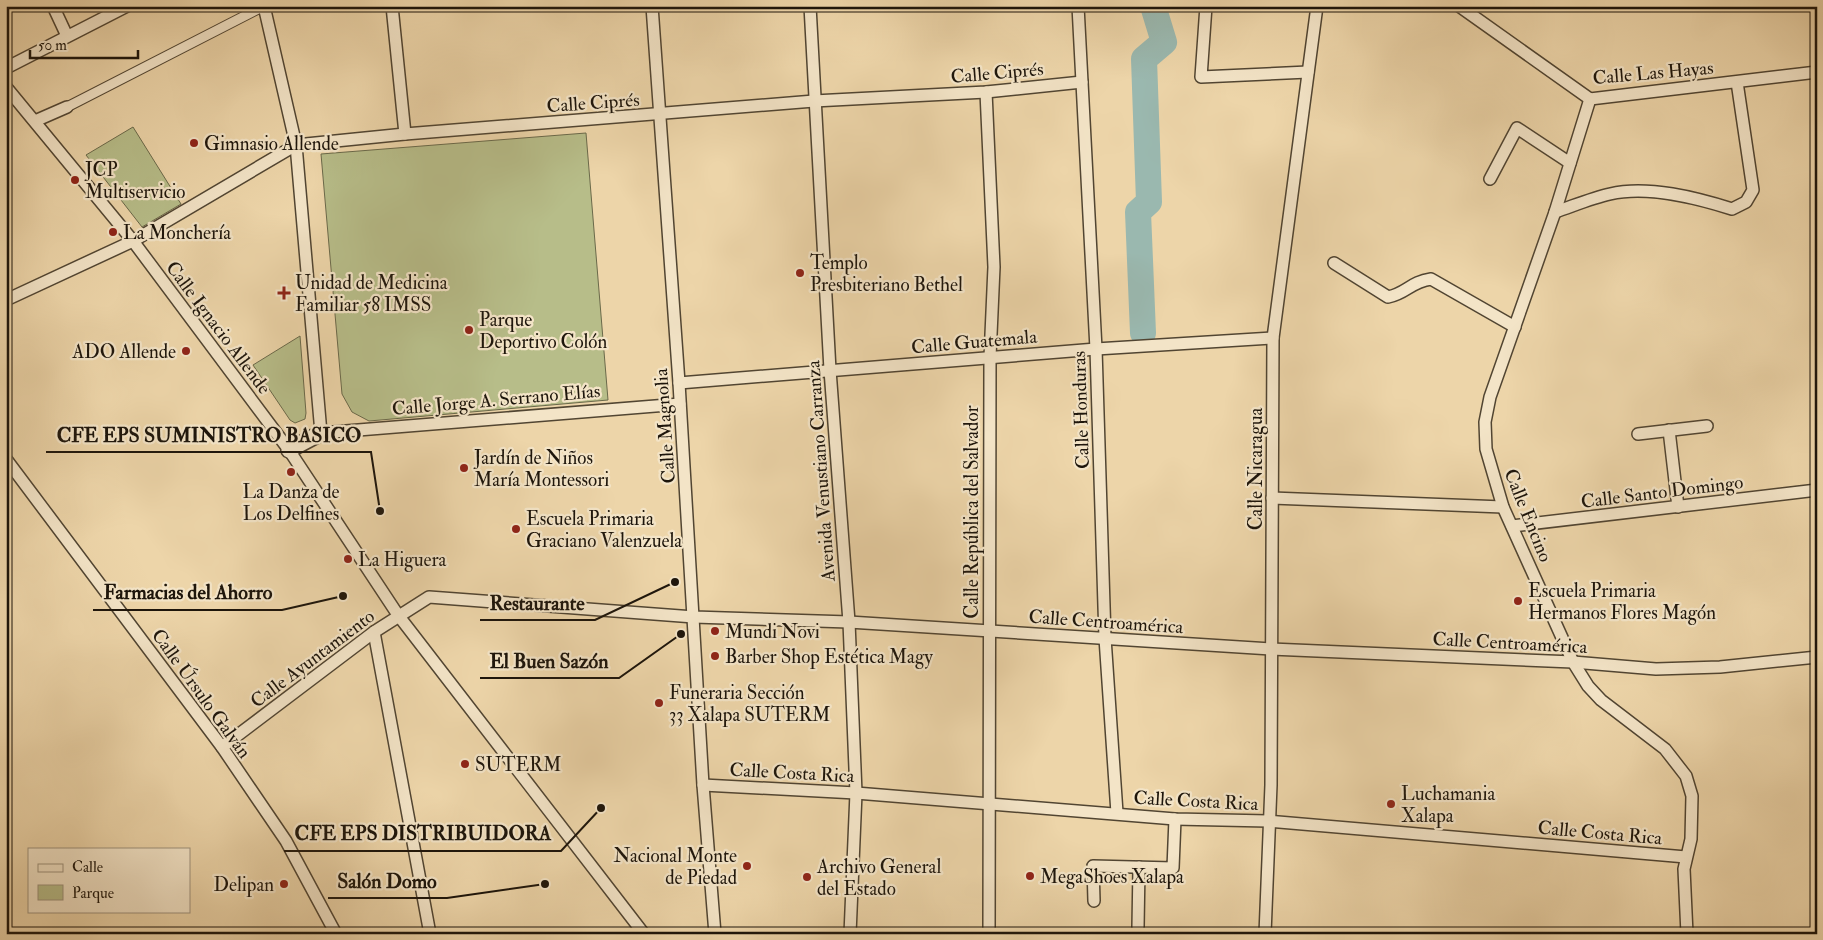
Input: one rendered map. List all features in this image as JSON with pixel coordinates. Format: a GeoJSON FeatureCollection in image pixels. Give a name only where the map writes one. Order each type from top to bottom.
{"type":"FeatureCollection","features":[{"type":"Feature","properties":{"kind":"street"},"geometry":{"type":"LineString","coordinates":[[53,6],[67,36]]}},
{"type":"Feature","properties":{"kind":"street"},"geometry":{"type":"LineString","coordinates":[[6,68],[127,6]]}},
{"type":"Feature","properties":{"kind":"street"},"geometry":{"type":"LineString","coordinates":[[34,121],[264,6],[296,145],[321,433]]}},
{"type":"Feature","properties":{"kind":"street"},"geometry":{"type":"LineString","coordinates":[[392,6],[405,134]]}},
{"type":"Feature","properties":{"kind":"street","name":"Calle Magnolia"},"geometry":{"type":"LineString","coordinates":[[652,6],[679,383],[703,785],[715,934]]}},
{"type":"Feature","properties":{"kind":"street","name":"Avenida Venustiano Carranza"},"geometry":{"type":"LineString","coordinates":[[810,6],[830,370],[848,622],[856,793],[850,934]]}},
{"type":"Feature","properties":{"kind":"street","name":"Calle Honduras"},"geometry":{"type":"LineString","coordinates":[[1078,6],[1096,348],[1105,638],[1117,813]]}},
{"type":"Feature","properties":{"kind":"street"},"geometry":{"type":"LineString","coordinates":[[1206,6],[1201,78],[1308,72]]}},
{"type":"Feature","properties":{"kind":"street","name":"Calle Nicaragua"},"geometry":{"type":"LineString","coordinates":[[1265,934],[1271,649],[1273,338],[1317,6]]}},
{"type":"Feature","properties":{"kind":"street","name":"Calle Las Hayas"},"geometry":{"type":"LineString","coordinates":[[1459,6],[1590,99],[1817,72]]}},
{"type":"Feature","properties":{"kind":"street","name":"Calle Ciprés"},"geometry":{"type":"LineString","coordinates":[[6,300],[133,240],[296,145],[405,134],[814,102],[986,92],[1082,82]]}},
{"type":"Feature","properties":{"kind":"street"},"geometry":{"type":"LineString","coordinates":[[1555,212],[1611,194],[1653,192],[1694,197],[1732,209],[1746,202],[1753,190],[1738,82]]}},
{"type":"Feature","properties":{"kind":"street","name":"Calle Ignacio Allende"},"geometry":{"type":"LineString","coordinates":[[6,87],[133,240],[289,450],[398,615],[644,934]]}},
{"type":"Feature","properties":{"kind":"street","name":"Calle República del Salvador"},"geometry":{"type":"LineString","coordinates":[[986,92],[994,267],[990,357],[987,803],[989,934]]}},
{"type":"Feature","properties":{"kind":"street","name":"Calle Encino"},"geometry":{"type":"LineString","coordinates":[[1590,99],[1555,212],[1490,397],[1486,422],[1486,449],[1503,507],[1574,662],[1588,686],[1601,700],[1665,749],[1686,776],[1692,796],[1691,839],[1684,869],[1687,934]]}},
{"type":"Feature","properties":{"kind":"street"},"geometry":{"type":"LineString","coordinates":[[1490,179],[1517,128],[1570,163]]}},
{"type":"Feature","properties":{"kind":"street"},"geometry":{"type":"LineString","coordinates":[[1334,263],[1388,297],[1398,294],[1417,281],[1431,279],[1515,327]]}},
{"type":"Feature","properties":{"kind":"street","name":"Calle Guatemala"},"geometry":{"type":"LineString","coordinates":[[679,383],[1096,348],[1273,338]]}},
{"type":"Feature","properties":{"kind":"street","name":"Calle Jorge A. Serrano Elías"},"geometry":{"type":"LineString","coordinates":[[289,450],[321,433],[680,404]]}},
{"type":"Feature","properties":{"kind":"street"},"geometry":{"type":"LineString","coordinates":[[1638,434],[1707,426]]}},
{"type":"Feature","properties":{"kind":"street"},"geometry":{"type":"LineString","coordinates":[[1669,430],[1678,506]]}},
{"type":"Feature","properties":{"kind":"street","name":"Calle Úrsulo Galván"},"geometry":{"type":"LineString","coordinates":[[6,459],[222,747],[286,841],[336,934]]}},
{"type":"Feature","properties":{"kind":"street","name":"Calle Santo Domingo"},"geometry":{"type":"LineString","coordinates":[[1512,526],[1817,490]]}},
{"type":"Feature","properties":{"kind":"street"},"geometry":{"type":"LineString","coordinates":[[1272,498],[1503,507]]}},
{"type":"Feature","properties":{"kind":"street","name":"Calle Centroamérica"},"geometry":{"type":"LineString","coordinates":[[398,615],[429,597],[694,616],[848,622],[1271,649],[1574,662],[1656,669],[1711,668],[1817,657]]}},
{"type":"Feature","properties":{"kind":"street","name":"Calle Ayuntamiento"},"geometry":{"type":"LineString","coordinates":[[222,747],[398,615]]}},
{"type":"Feature","properties":{"kind":"street"},"geometry":{"type":"LineString","coordinates":[[374,632],[430,934]]}},
{"type":"Feature","properties":{"kind":"street","name":"Calle Costa Rica"},"geometry":{"type":"LineString","coordinates":[[703,785],[856,793],[1175,819],[1268,821],[1686,857]]}},
{"type":"Feature","properties":{"kind":"street"},"geometry":{"type":"LineString","coordinates":[[1094,901],[1093,866],[1173,868],[1175,819]]}},
{"type":"Feature","properties":{"kind":"street"},"geometry":{"type":"LineString","coordinates":[[1138,927],[1139,867]]}},
{"type":"Feature","properties":{"kind":"green space"},"geometry":{"type":"Polygon","coordinates":[[[133,127],[181,204],[142,227],[86,155],[133,127]]]}},
{"type":"Feature","properties":{"kind":"green space","name":"Parque Deportivo Colón"},"geometry":{"type":"Polygon","coordinates":[[[586,133],[608,400],[369,421],[352,412],[342,394],[321,154],[586,133]]]}},
{"type":"Feature","properties":{"kind":"green space"},"geometry":{"type":"Polygon","coordinates":[[[300,336],[306,413],[305,419],[295,423],[290,420],[253,365],[300,336]]]}},
{"type":"Feature","properties":{"kind":"waterway"},"geometry":{"type":"LineString","coordinates":[[1143,333],[1138,212],[1149,202],[1144,59],[1164,42],[1153,6]]}},
{"type":"Feature","properties":{"kind":"place","name":"Gimnasio Allende"},"geometry":{"type":"Point","coordinates":[194,143]}},
{"type":"Feature","properties":{"kind":"place","name":"JCP Multiservicio"},"geometry":{"type":"Point","coordinates":[75,180]}},
{"type":"Feature","properties":{"kind":"place","name":"La Monchería"},"geometry":{"type":"Point","coordinates":[113,232]}},
{"type":"Feature","properties":{"kind":"place","name":"Templo Presbiteriano Bethel"},"geometry":{"type":"Point","coordinates":[800,273]}},
{"type":"Feature","properties":{"kind":"place","name":"Unidad de Medicina Familiar 58 IMSS"},"geometry":{"type":"Point","coordinates":[284,293]}},
{"type":"Feature","properties":{"kind":"place","name":"Parque Deportivo Colón"},"geometry":{"type":"Point","coordinates":[469,330]}},
{"type":"Feature","properties":{"kind":"place","name":"ADO Allende"},"geometry":{"type":"Point","coordinates":[186,351]}},
{"type":"Feature","properties":{"kind":"place","name":"Jardín de Niños María Montessori"},"geometry":{"type":"Point","coordinates":[464,468]}},
{"type":"Feature","properties":{"kind":"place","name":"La Danza de Los Delfines"},"geometry":{"type":"Point","coordinates":[291,472]}},
{"type":"Feature","properties":{"kind":"place","name":"CFE EPS SUMINISTRO BASICO"},"geometry":{"type":"Point","coordinates":[380,511]}},
{"type":"Feature","properties":{"kind":"place","name":"Escuela Primaria Graciano Valenzuela"},"geometry":{"type":"Point","coordinates":[516,529]}},
{"type":"Feature","properties":{"kind":"place","name":"La Higuera"},"geometry":{"type":"Point","coordinates":[348,559]}},
{"type":"Feature","properties":{"kind":"place","name":"Restaurante"},"geometry":{"type":"Point","coordinates":[675,582]}},
{"type":"Feature","properties":{"kind":"place","name":"Farmacias del Ahorro"},"geometry":{"type":"Point","coordinates":[343,596]}},
{"type":"Feature","properties":{"kind":"place","name":"Escuela Primaria Hermanos Flores Magón"},"geometry":{"type":"Point","coordinates":[1518,601]}},
{"type":"Feature","properties":{"kind":"place","name":"Mundi Novi"},"geometry":{"type":"Point","coordinates":[715,631]}},
{"type":"Feature","properties":{"kind":"place","name":"El Buen Sazón"},"geometry":{"type":"Point","coordinates":[681,634]}},
{"type":"Feature","properties":{"kind":"place","name":"Barber Shop Estética Magy"},"geometry":{"type":"Point","coordinates":[715,656]}},
{"type":"Feature","properties":{"kind":"place","name":"Funeraria Sección 33 Xalapa SUTERM"},"geometry":{"type":"Point","coordinates":[659,703]}},
{"type":"Feature","properties":{"kind":"place","name":"SUTERM"},"geometry":{"type":"Point","coordinates":[465,764]}},
{"type":"Feature","properties":{"kind":"place","name":"Luchamania Xalapa"},"geometry":{"type":"Point","coordinates":[1391,804]}},
{"type":"Feature","properties":{"kind":"place","name":"CFE EPS DISTRIBUIDORA"},"geometry":{"type":"Point","coordinates":[601,808]}},
{"type":"Feature","properties":{"kind":"place","name":"Nacional Monte de Piedad"},"geometry":{"type":"Point","coordinates":[747,866]}},
{"type":"Feature","properties":{"kind":"place","name":"MegaShoes Xalapa"},"geometry":{"type":"Point","coordinates":[1030,876]}},
{"type":"Feature","properties":{"kind":"place","name":"Archivo General del Estado"},"geometry":{"type":"Point","coordinates":[807,877]}},
{"type":"Feature","properties":{"kind":"place","name":"Delipan"},"geometry":{"type":"Point","coordinates":[284,884]}},
{"type":"Feature","properties":{"kind":"place","name":"Salón Domo"},"geometry":{"type":"Point","coordinates":[545,884]}}]}
